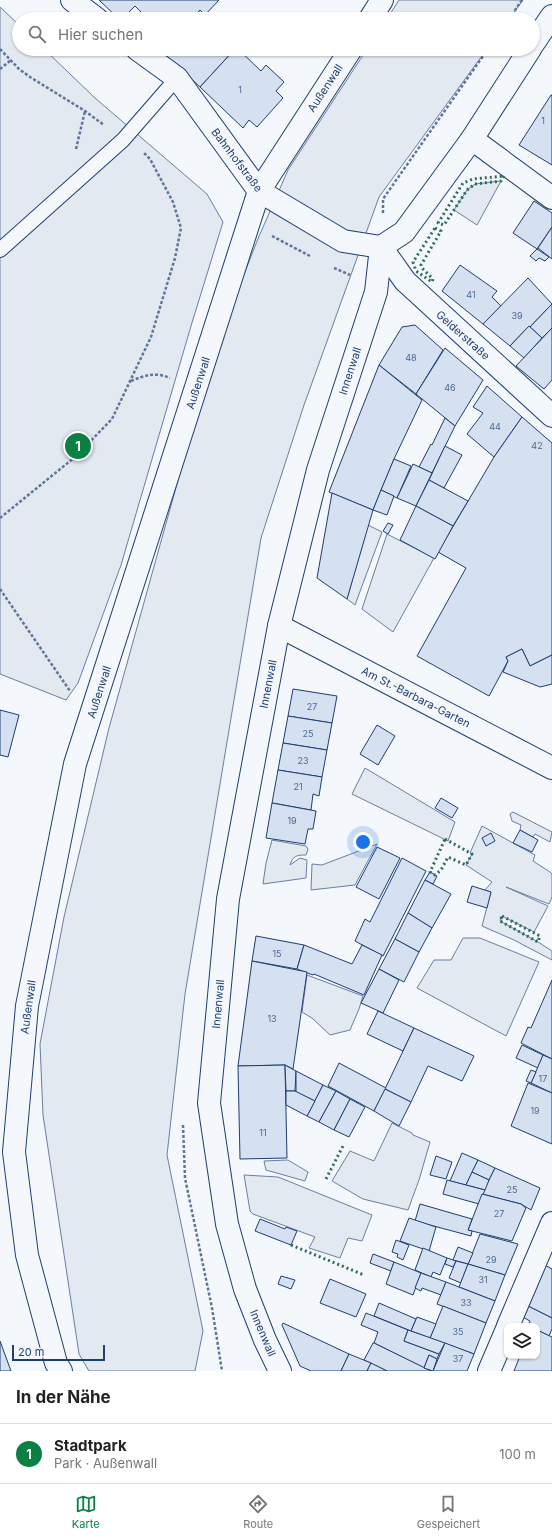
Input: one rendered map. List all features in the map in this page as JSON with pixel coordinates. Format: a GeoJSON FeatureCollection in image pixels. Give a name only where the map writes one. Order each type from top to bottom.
{"type":"FeatureCollection","features":[{"type":"Feature","properties":{"kind":"street"},"geometry":{"type":"LineString","coordinates":[[72,0],[88,12]]}},
{"type":"Feature","properties":{"kind":"street"},"geometry":{"type":"LineString","coordinates":[[374,12],[382,0]]}},
{"type":"Feature","properties":{"kind":"street"},"geometry":{"type":"LineString","coordinates":[[540,34],[552,16]]}},
{"type":"Feature","properties":{"kind":"street","name":"Bahnhofstraße"},"geometry":{"type":"LineString","coordinates":[[147,56],[177,78],[259,191],[343,241],[382,247]]}},
{"type":"Feature","properties":{"kind":"street","name":"Außenwall"},"geometry":{"type":"LineString","coordinates":[[61,1371],[56,1363],[27,1255],[14,1152],[27,1006],[75,764],[259,191],[346,56]]}},
{"type":"Feature","properties":{"kind":"street"},"geometry":{"type":"LineString","coordinates":[[382,247],[404,232],[472,139],[525,56]]}},
{"type":"Feature","properties":{"kind":"street"},"geometry":{"type":"LineString","coordinates":[[472,139],[552,198]]}},
{"type":"Feature","properties":{"kind":"street","name":"Gelderstraße"},"geometry":{"type":"LineString","coordinates":[[382,247],[405,281],[552,416]]}},
{"type":"Feature","properties":{"kind":"street","name":"Innenwall"},"geometry":{"type":"LineString","coordinates":[[280,1371],[265,1340],[245,1289],[227,1224],[209,1103],[228,899],[279,626],[318,470],[376,292],[382,247]]}},
{"type":"Feature","properties":{"kind":"street","name":"Am St.-Barbara-Garten"},"geometry":{"type":"LineString","coordinates":[[279,626],[552,768]]}},
{"type":"Feature","properties":{"kind":"street"},"geometry":{"type":"LineString","coordinates":[[509,1323],[552,1223]]}},
{"type":"Feature","properties":{"kind":"street"},"geometry":{"type":"LineString","coordinates":[[489,1371],[504,1336]]}},
{"type":"Feature","properties":{"kind":"lane"},"geometry":{"type":"LineString","coordinates":[[0,250],[123,140],[177,78]]}},
{"type":"Feature","properties":{"kind":"path"},"geometry":{"type":"LineString","coordinates":[[514,12],[522,0]]}},
{"type":"Feature","properties":{"kind":"path"},"geometry":{"type":"LineString","coordinates":[[0,48],[19,69],[30,77],[85,111],[123,140],[141,150],[150,159],[172,202],[180,228],[176,258],[151,337],[131,382],[112,419],[76,458],[0,518]]}},
{"type":"Feature","properties":{"kind":"path"},"geometry":{"type":"LineString","coordinates":[[382,247],[383,199],[483,56]]}},
{"type":"Feature","properties":{"kind":"path"},"geometry":{"type":"LineString","coordinates":[[0,69],[11,60]]}},
{"type":"Feature","properties":{"kind":"path"},"geometry":{"type":"LineString","coordinates":[[131,382],[144,375],[155,374],[167,376],[196,388]]}},
{"type":"Feature","properties":{"kind":"path"},"geometry":{"type":"LineString","coordinates":[[0,589],[90,720]]}},
{"type":"Feature","properties":{"kind":"shaded area"},"geometry":{"type":"Polygon","coordinates":[[[399,0],[523,0],[514,12],[391,12],[399,0]]]}},
{"type":"Feature","properties":{"kind":"shaded area"},"geometry":{"type":"Polygon","coordinates":[[[0,7],[12,18],[12,56],[51,56],[95,98],[207,194],[223,222],[121,565],[78,683],[66,700],[0,674],[0,7]]]}},
{"type":"Feature","properties":{"kind":"shaded area"},"geometry":{"type":"Polygon","coordinates":[[[362,56],[482,56],[379,197],[304,405],[261,538],[185,994],[167,1155],[203,1331],[195,1371],[89,1371],[79,1354],[43,1115],[40,1044],[64,917],[109,728],[206,380],[257,241],[288,170],[362,56]]]}},
{"type":"Feature","properties":{"kind":"shaded area"},"geometry":{"type":"Polygon","coordinates":[[[501,181],[477,225],[454,210],[467,190],[475,184],[501,181]]]}},
{"type":"Feature","properties":{"kind":"shaded area"},"geometry":{"type":"Polygon","coordinates":[[[368,525],[382,532],[355,605],[347,599],[368,525]]]}},
{"type":"Feature","properties":{"kind":"shaded area"},"geometry":{"type":"Polygon","coordinates":[[[387,534],[434,558],[393,632],[362,609],[387,534]]]}},
{"type":"Feature","properties":{"kind":"shaded area"},"geometry":{"type":"Polygon","coordinates":[[[365,768],[455,822],[448,841],[352,794],[365,768]]]}},
{"type":"Feature","properties":{"kind":"shaded area"},"geometry":{"type":"Polygon","coordinates":[[[513,812],[552,832],[550,842],[535,834],[533,837],[520,830],[521,825],[512,821],[510,814],[513,812]]]}},
{"type":"Feature","properties":{"kind":"shaded area"},"geometry":{"type":"Polygon","coordinates":[[[482,826],[535,855],[533,861],[552,874],[552,897],[549,904],[506,887],[548,906],[534,932],[502,916],[500,921],[552,951],[552,960],[514,940],[482,926],[491,892],[485,890],[492,882],[466,865],[472,854],[470,853],[482,826]]]}},
{"type":"Feature","properties":{"kind":"shaded area"},"geometry":{"type":"Polygon","coordinates":[[[272,840],[306,846],[308,849],[306,855],[295,857],[290,865],[300,858],[307,860],[306,878],[263,884],[266,863],[272,840]]]}},
{"type":"Feature","properties":{"kind":"shaded area"},"geometry":{"type":"Polygon","coordinates":[[[377,844],[355,885],[311,890],[312,864],[322,865],[377,844]]]}},
{"type":"Feature","properties":{"kind":"shaded area"},"geometry":{"type":"Polygon","coordinates":[[[463,938],[480,938],[539,962],[506,1036],[417,988],[434,960],[451,960],[463,938]]]}},
{"type":"Feature","properties":{"kind":"shaded area"},"geometry":{"type":"Polygon","coordinates":[[[307,975],[363,996],[350,1030],[330,1035],[312,1018],[302,1012],[307,975]]]}},
{"type":"Feature","properties":{"kind":"shaded area"},"geometry":{"type":"Polygon","coordinates":[[[392,1123],[412,1133],[413,1135],[430,1142],[419,1180],[408,1210],[363,1199],[332,1181],[350,1151],[374,1161],[392,1123]]]}},
{"type":"Feature","properties":{"kind":"shaded area"},"geometry":{"type":"Polygon","coordinates":[[[288,1160],[308,1172],[305,1181],[266,1170],[264,1161],[288,1160]]]}},
{"type":"Feature","properties":{"kind":"shaded area"},"geometry":{"type":"Polygon","coordinates":[[[244,1175],[278,1177],[372,1215],[362,1241],[348,1238],[340,1258],[309,1248],[315,1237],[253,1214],[250,1211],[244,1175]]]}},
{"type":"Feature","properties":{"kind":"building"},"geometry":{"type":"Polygon","coordinates":[[[99,0],[219,0],[208,12],[202,12],[200,10],[198,12],[141,12],[135,6],[129,12],[112,12],[99,0]]]}},
{"type":"Feature","properties":{"kind":"building"},"geometry":{"type":"Polygon","coordinates":[[[166,56],[229,56],[200,87],[166,56]]]}},
{"type":"Feature","properties":{"kind":"building"},"geometry":{"type":"Polygon","coordinates":[[[229,56],[245,56],[261,71],[266,65],[284,82],[276,91],[283,98],[257,127],[249,120],[243,128],[200,87],[229,56]]]}},
{"type":"Feature","properties":{"kind":"building"},"geometry":{"type":"Polygon","coordinates":[[[552,95],[552,165],[519,145],[552,95]]]}},
{"type":"Feature","properties":{"kind":"building"},"geometry":{"type":"Polygon","coordinates":[[[534,201],[552,213],[552,227],[537,249],[513,233],[534,201]]]}},
{"type":"Feature","properties":{"kind":"building"},"geometry":{"type":"Polygon","coordinates":[[[552,227],[552,259],[538,248],[552,227]]]}},
{"type":"Feature","properties":{"kind":"building"},"geometry":{"type":"Polygon","coordinates":[[[537,249],[549,257],[545,261],[539,258],[536,261],[530,256],[537,249]]]}},
{"type":"Feature","properties":{"kind":"building"},"geometry":{"type":"Polygon","coordinates":[[[460,265],[497,291],[492,297],[501,306],[483,324],[442,291],[460,265]]]}},
{"type":"Feature","properties":{"kind":"building"},"geometry":{"type":"Polygon","coordinates":[[[528,278],[552,304],[510,346],[483,324],[528,278]]]}},
{"type":"Feature","properties":{"kind":"building"},"geometry":{"type":"Polygon","coordinates":[[[552,304],[552,328],[542,338],[530,327],[552,304]]]}},
{"type":"Feature","properties":{"kind":"building"},"geometry":{"type":"Polygon","coordinates":[[[415,325],[443,350],[416,394],[379,365],[402,327],[415,325]]]}},
{"type":"Feature","properties":{"kind":"building"},"geometry":{"type":"Polygon","coordinates":[[[529,326],[542,338],[524,358],[510,346],[529,326]]]}},
{"type":"Feature","properties":{"kind":"building"},"geometry":{"type":"Polygon","coordinates":[[[552,328],[552,380],[544,389],[516,366],[552,328]]]}},
{"type":"Feature","properties":{"kind":"building"},"geometry":{"type":"Polygon","coordinates":[[[445,348],[483,380],[455,426],[416,394],[445,348]]]}},
{"type":"Feature","properties":{"kind":"building"},"geometry":{"type":"Polygon","coordinates":[[[379,365],[422,400],[394,459],[373,510],[329,492],[379,365]]]}},
{"type":"Feature","properties":{"kind":"building"},"geometry":{"type":"Polygon","coordinates":[[[487,386],[522,417],[494,457],[467,434],[483,413],[473,407],[487,386]]]}},
{"type":"Feature","properties":{"kind":"building"},"geometry":{"type":"Polygon","coordinates":[[[522,417],[552,443],[552,655],[530,666],[522,649],[506,657],[508,661],[489,696],[417,656],[466,568],[438,552],[494,457],[522,417]]]}},
{"type":"Feature","properties":{"kind":"building"},"geometry":{"type":"Polygon","coordinates":[[[445,418],[455,426],[432,473],[419,467],[445,418]]]}},
{"type":"Feature","properties":{"kind":"building"},"geometry":{"type":"Polygon","coordinates":[[[445,446],[462,455],[444,488],[429,480],[445,446]]]}},
{"type":"Feature","properties":{"kind":"building"},"geometry":{"type":"Polygon","coordinates":[[[394,459],[411,466],[397,498],[381,490],[394,459]]]}},
{"type":"Feature","properties":{"kind":"building"},"geometry":{"type":"Polygon","coordinates":[[[413,464],[432,473],[416,506],[397,498],[413,464]]]}},
{"type":"Feature","properties":{"kind":"building"},"geometry":{"type":"Polygon","coordinates":[[[429,480],[468,501],[453,526],[416,506],[429,480]]]}},
{"type":"Feature","properties":{"kind":"building"},"geometry":{"type":"Polygon","coordinates":[[[381,490],[394,496],[387,515],[373,510],[381,490]]]}},
{"type":"Feature","properties":{"kind":"building"},"geometry":{"type":"Polygon","coordinates":[[[332,493],[373,510],[347,599],[317,578],[332,493]]]}},
{"type":"Feature","properties":{"kind":"building"},"geometry":{"type":"Polygon","coordinates":[[[416,506],[453,526],[435,559],[400,540],[416,506]]]}},
{"type":"Feature","properties":{"kind":"building"},"geometry":{"type":"Polygon","coordinates":[[[388,523],[393,525],[388,534],[383,531],[388,523]]]}},
{"type":"Feature","properties":{"kind":"building"},"geometry":{"type":"Polygon","coordinates":[[[522,649],[530,666],[552,655],[552,684],[540,687],[503,672],[508,661],[506,657],[522,649]]]}},
{"type":"Feature","properties":{"kind":"building"},"geometry":{"type":"Polygon","coordinates":[[[293,689],[337,696],[332,723],[288,716],[293,689]]]}},
{"type":"Feature","properties":{"kind":"building"},"geometry":{"type":"Polygon","coordinates":[[[0,710],[19,715],[8,757],[0,755],[0,710]]]}},
{"type":"Feature","properties":{"kind":"building"},"geometry":{"type":"Polygon","coordinates":[[[288,716],[332,723],[327,750],[283,743],[288,716]]]}},
{"type":"Feature","properties":{"kind":"building"},"geometry":{"type":"Polygon","coordinates":[[[377,725],[395,736],[378,765],[360,754],[377,725]]]}},
{"type":"Feature","properties":{"kind":"building"},"geometry":{"type":"Polygon","coordinates":[[[283,743],[327,750],[322,777],[278,770],[283,743]]]}},
{"type":"Feature","properties":{"kind":"building"},"geometry":{"type":"Polygon","coordinates":[[[278,770],[322,777],[319,796],[313,794],[311,810],[272,803],[278,770]]]}},
{"type":"Feature","properties":{"kind":"building"},"geometry":{"type":"Polygon","coordinates":[[[441,798],[458,808],[452,818],[435,808],[441,798]]]}},
{"type":"Feature","properties":{"kind":"building"},"geometry":{"type":"Polygon","coordinates":[[[272,803],[316,811],[313,829],[308,829],[305,844],[266,838],[272,803]]]}},
{"type":"Feature","properties":{"kind":"building"},"geometry":{"type":"Polygon","coordinates":[[[520,830],[538,840],[532,852],[513,843],[520,830]]]}},
{"type":"Feature","properties":{"kind":"building"},"geometry":{"type":"Polygon","coordinates":[[[491,833],[495,841],[486,846],[482,838],[491,833]]]}},
{"type":"Feature","properties":{"kind":"building"},"geometry":{"type":"Polygon","coordinates":[[[377,847],[400,858],[379,899],[356,887],[377,847]]]}},
{"type":"Feature","properties":{"kind":"building"},"geometry":{"type":"Polygon","coordinates":[[[402,858],[426,871],[383,956],[355,941],[365,919],[370,922],[402,858]]]}},
{"type":"Feature","properties":{"kind":"building"},"geometry":{"type":"Polygon","coordinates":[[[430,872],[437,876],[433,884],[425,880],[430,872]]]}},
{"type":"Feature","properties":{"kind":"building"},"geometry":{"type":"Polygon","coordinates":[[[425,880],[451,894],[432,928],[408,913],[425,880]]]}},
{"type":"Feature","properties":{"kind":"building"},"geometry":{"type":"Polygon","coordinates":[[[472,886],[491,892],[487,908],[467,902],[472,886]]]}},
{"type":"Feature","properties":{"kind":"building"},"geometry":{"type":"Polygon","coordinates":[[[408,913],[432,928],[419,952],[395,939],[408,913]]]}},
{"type":"Feature","properties":{"kind":"building"},"geometry":{"type":"Polygon","coordinates":[[[256,936],[304,945],[297,969],[252,961],[256,936]]]}},
{"type":"Feature","properties":{"kind":"building"},"geometry":{"type":"Polygon","coordinates":[[[395,939],[419,952],[404,982],[379,969],[395,939]]]}},
{"type":"Feature","properties":{"kind":"building"},"geometry":{"type":"Polygon","coordinates":[[[304,945],[352,964],[362,945],[382,955],[364,995],[314,974],[313,975],[297,969],[304,945]]]}},
{"type":"Feature","properties":{"kind":"building"},"geometry":{"type":"Polygon","coordinates":[[[252,961],[307,972],[293,1069],[285,1065],[238,1066],[252,961]]]}},
{"type":"Feature","properties":{"kind":"building"},"geometry":{"type":"Polygon","coordinates":[[[379,969],[399,980],[383,1013],[361,1003],[379,969]]]}},
{"type":"Feature","properties":{"kind":"building"},"geometry":{"type":"Polygon","coordinates":[[[552,980],[552,1059],[521,1043],[528,1027],[531,1028],[552,980]]]}},
{"type":"Feature","properties":{"kind":"building"},"geometry":{"type":"Polygon","coordinates":[[[378,1011],[414,1028],[403,1051],[367,1034],[378,1011]]]}},
{"type":"Feature","properties":{"kind":"building"},"geometry":{"type":"Polygon","coordinates":[[[414,1028],[474,1056],[462,1081],[428,1066],[411,1102],[385,1089],[414,1028]]]}},
{"type":"Feature","properties":{"kind":"building"},"geometry":{"type":"Polygon","coordinates":[[[522,1045],[543,1055],[538,1068],[516,1058],[522,1045]]]}},
{"type":"Feature","properties":{"kind":"building"},"geometry":{"type":"Polygon","coordinates":[[[543,1055],[552,1059],[552,1093],[531,1083],[543,1055]]]}},
{"type":"Feature","properties":{"kind":"building"},"geometry":{"type":"Polygon","coordinates":[[[339,1063],[386,1088],[374,1111],[328,1086],[339,1063]]]}},
{"type":"Feature","properties":{"kind":"building"},"geometry":{"type":"Polygon","coordinates":[[[285,1065],[287,1158],[240,1159],[238,1066],[285,1065]]]}},
{"type":"Feature","properties":{"kind":"building"},"geometry":{"type":"Polygon","coordinates":[[[285,1065],[296,1071],[295,1091],[286,1091],[285,1065]]]}},
{"type":"Feature","properties":{"kind":"building"},"geometry":{"type":"Polygon","coordinates":[[[531,1070],[536,1072],[531,1083],[526,1081],[531,1070]]]}},
{"type":"Feature","properties":{"kind":"building"},"geometry":{"type":"Polygon","coordinates":[[[296,1071],[323,1085],[315,1101],[296,1092],[296,1071]]]}},
{"type":"Feature","properties":{"kind":"building"},"geometry":{"type":"Polygon","coordinates":[[[528,1083],[552,1093],[552,1144],[511,1126],[528,1083]]]}},
{"type":"Feature","properties":{"kind":"building"},"geometry":{"type":"Polygon","coordinates":[[[323,1085],[336,1091],[319,1122],[307,1116],[323,1085]]]}},
{"type":"Feature","properties":{"kind":"building"},"geometry":{"type":"Polygon","coordinates":[[[385,1089],[411,1102],[399,1126],[374,1111],[385,1089]]]}},
{"type":"Feature","properties":{"kind":"building"},"geometry":{"type":"Polygon","coordinates":[[[286,1091],[295,1091],[315,1101],[307,1116],[286,1105],[286,1091]]]}},
{"type":"Feature","properties":{"kind":"building"},"geometry":{"type":"Polygon","coordinates":[[[336,1091],[350,1099],[334,1130],[319,1122],[336,1091]]]}},
{"type":"Feature","properties":{"kind":"building"},"geometry":{"type":"Polygon","coordinates":[[[350,1099],[365,1107],[349,1137],[334,1130],[350,1099]]]}},
{"type":"Feature","properties":{"kind":"building"},"geometry":{"type":"Polygon","coordinates":[[[462,1153],[478,1160],[466,1185],[450,1181],[462,1153]]]}},
{"type":"Feature","properties":{"kind":"building"},"geometry":{"type":"Polygon","coordinates":[[[436,1156],[452,1162],[446,1179],[430,1175],[436,1156]]]}},
{"type":"Feature","properties":{"kind":"building"},"geometry":{"type":"Polygon","coordinates":[[[478,1160],[495,1168],[489,1180],[472,1172],[478,1160]]]}},
{"type":"Feature","properties":{"kind":"building"},"geometry":{"type":"Polygon","coordinates":[[[495,1168],[540,1188],[531,1210],[521,1204],[482,1194],[495,1168]]]}},
{"type":"Feature","properties":{"kind":"building"},"geometry":{"type":"Polygon","coordinates":[[[472,1172],[489,1180],[485,1190],[466,1185],[472,1172]]]}},
{"type":"Feature","properties":{"kind":"building"},"geometry":{"type":"Polygon","coordinates":[[[447,1180],[485,1190],[479,1204],[443,1194],[447,1180]]]}},
{"type":"Feature","properties":{"kind":"building"},"geometry":{"type":"Polygon","coordinates":[[[482,1194],[521,1204],[526,1208],[512,1241],[468,1230],[482,1194]]]}},
{"type":"Feature","properties":{"kind":"building"},"geometry":{"type":"Polygon","coordinates":[[[420,1204],[472,1219],[468,1230],[472,1231],[471,1236],[415,1221],[420,1204]]]}},
{"type":"Feature","properties":{"kind":"building"},"geometry":{"type":"Polygon","coordinates":[[[409,1218],[436,1227],[429,1251],[400,1241],[409,1218]]]}},
{"type":"Feature","properties":{"kind":"building"},"geometry":{"type":"Polygon","coordinates":[[[260,1219],[285,1229],[286,1227],[297,1231],[291,1245],[255,1231],[260,1219]]]}},
{"type":"Feature","properties":{"kind":"building"},"geometry":{"type":"Polygon","coordinates":[[[480,1234],[518,1244],[505,1275],[468,1264],[480,1234]]]}},
{"type":"Feature","properties":{"kind":"building"},"geometry":{"type":"Polygon","coordinates":[[[396,1240],[409,1245],[403,1260],[397,1257],[398,1254],[392,1252],[396,1240]]]}},
{"type":"Feature","properties":{"kind":"building"},"geometry":{"type":"Polygon","coordinates":[[[458,1247],[473,1253],[468,1264],[453,1260],[458,1247]]]}},
{"type":"Feature","properties":{"kind":"building"},"geometry":{"type":"Polygon","coordinates":[[[423,1248],[447,1258],[440,1275],[433,1272],[431,1277],[415,1270],[423,1248]]]}},
{"type":"Feature","properties":{"kind":"building"},"geometry":{"type":"Polygon","coordinates":[[[373,1254],[394,1262],[391,1271],[370,1263],[373,1254]]]}},
{"type":"Feature","properties":{"kind":"building"},"geometry":{"type":"Polygon","coordinates":[[[447,1258],[456,1261],[453,1267],[445,1264],[447,1258]]]}},
{"type":"Feature","properties":{"kind":"building"},"geometry":{"type":"Polygon","coordinates":[[[456,1261],[468,1264],[461,1283],[449,1278],[456,1261]]]}},
{"type":"Feature","properties":{"kind":"building"},"geometry":{"type":"Polygon","coordinates":[[[394,1262],[421,1273],[413,1295],[386,1284],[394,1262]]]}},
{"type":"Feature","properties":{"kind":"building"},"geometry":{"type":"Polygon","coordinates":[[[468,1264],[505,1275],[495,1301],[459,1287],[468,1264]]]}},
{"type":"Feature","properties":{"kind":"building"},"geometry":{"type":"Polygon","coordinates":[[[543,1264],[552,1269],[552,1318],[524,1304],[543,1264]]]}},
{"type":"Feature","properties":{"kind":"building"},"geometry":{"type":"Polygon","coordinates":[[[421,1273],[446,1282],[441,1295],[422,1288],[421,1291],[415,1288],[421,1273]]]}},
{"type":"Feature","properties":{"kind":"building"},"geometry":{"type":"Polygon","coordinates":[[[281,1276],[295,1280],[291,1289],[278,1284],[281,1276]]]}},
{"type":"Feature","properties":{"kind":"building"},"geometry":{"type":"Polygon","coordinates":[[[330,1279],[366,1294],[356,1317],[320,1303],[330,1279]]]}},
{"type":"Feature","properties":{"kind":"building"},"geometry":{"type":"Polygon","coordinates":[[[446,1282],[495,1301],[486,1323],[437,1304],[446,1282]]]}},
{"type":"Feature","properties":{"kind":"building"},"geometry":{"type":"Polygon","coordinates":[[[379,1303],[416,1319],[411,1331],[374,1316],[379,1303]]]}},
{"type":"Feature","properties":{"kind":"building"},"geometry":{"type":"Polygon","coordinates":[[[524,1304],[552,1318],[552,1329],[549,1336],[540,1332],[540,1323],[529,1323],[530,1321],[519,1315],[524,1304]]]}},
{"type":"Feature","properties":{"kind":"building"},"geometry":{"type":"Polygon","coordinates":[[[443,1306],[486,1323],[474,1354],[430,1338],[443,1306]]]}},
{"type":"Feature","properties":{"kind":"building"},"geometry":{"type":"Polygon","coordinates":[[[366,1313],[408,1330],[404,1341],[439,1354],[437,1359],[429,1355],[424,1368],[374,1343],[378,1332],[361,1325],[366,1313]]]}},
{"type":"Feature","properties":{"kind":"building"},"geometry":{"type":"Polygon","coordinates":[[[417,1317],[436,1324],[430,1338],[411,1331],[417,1317]]]}},
{"type":"Feature","properties":{"kind":"building"},"geometry":{"type":"Polygon","coordinates":[[[283,1323],[349,1354],[341,1371],[311,1371],[300,1366],[282,1325],[283,1323]]]}},
{"type":"Feature","properties":{"kind":"building"},"geometry":{"type":"Polygon","coordinates":[[[408,1330],[445,1343],[439,1354],[404,1341],[408,1330]]]}},
{"type":"Feature","properties":{"kind":"building"},"geometry":{"type":"Polygon","coordinates":[[[540,1331],[552,1337],[552,1371],[514,1371],[519,1359],[540,1359],[540,1331]]]}},
{"type":"Feature","properties":{"kind":"building"},"geometry":{"type":"Polygon","coordinates":[[[0,1341],[11,1371],[0,1371],[0,1341]]]}},
{"type":"Feature","properties":{"kind":"building"},"geometry":{"type":"Polygon","coordinates":[[[373,1343],[431,1371],[387,1371],[364,1360],[373,1343]]]}},
{"type":"Feature","properties":{"kind":"building"},"geometry":{"type":"Polygon","coordinates":[[[445,1343],[474,1354],[467,1371],[433,1371],[445,1343]]]}},
{"type":"Feature","properties":{"kind":"building"},"geometry":{"type":"Polygon","coordinates":[[[349,1354],[371,1363],[367,1371],[341,1371],[349,1354]]]}},
{"type":"Feature","properties":{"kind":"building"},"geometry":{"type":"Polygon","coordinates":[[[429,1355],[437,1359],[433,1371],[424,1368],[429,1355]]]}},
{"type":"Feature","properties":{"kind":"building"},"geometry":{"type":"Polygon","coordinates":[[[371,1363],[387,1371],[367,1371],[371,1363]]]}},
{"type":"Feature","properties":{"kind":"hedge"},"geometry":{"type":"LineString","coordinates":[[504,176],[501,181],[475,184],[467,190],[444,225],[438,223],[463,183],[473,179],[504,176]]}},
{"type":"Feature","properties":{"kind":"hedge"},"geometry":{"type":"LineString","coordinates":[[435,228],[441,231],[421,265],[433,279],[432,282],[416,271],[413,262],[435,228]]}},
{"type":"Feature","properties":{"kind":"hedge"},"geometry":{"type":"LineString","coordinates":[[445,839],[472,854],[466,865],[448,857],[441,870],[435,875],[430,872],[445,839]]}},
{"type":"Feature","properties":{"kind":"hedge"},"geometry":{"type":"LineString","coordinates":[[502,916],[540,936],[538,942],[500,921],[502,916]]}},
{"type":"Feature","properties":{"kind":"hedge"},"geometry":{"type":"LineString","coordinates":[[326,1179],[344,1144]]}},
{"type":"Feature","properties":{"kind":"hedge"},"geometry":{"type":"LineString","coordinates":[[291,1245],[364,1275]]}},
{"type":"Feature","properties":{"kind":"place","name":"Stadtpark"},"geometry":{"type":"Point","coordinates":[78,446]}}]}
